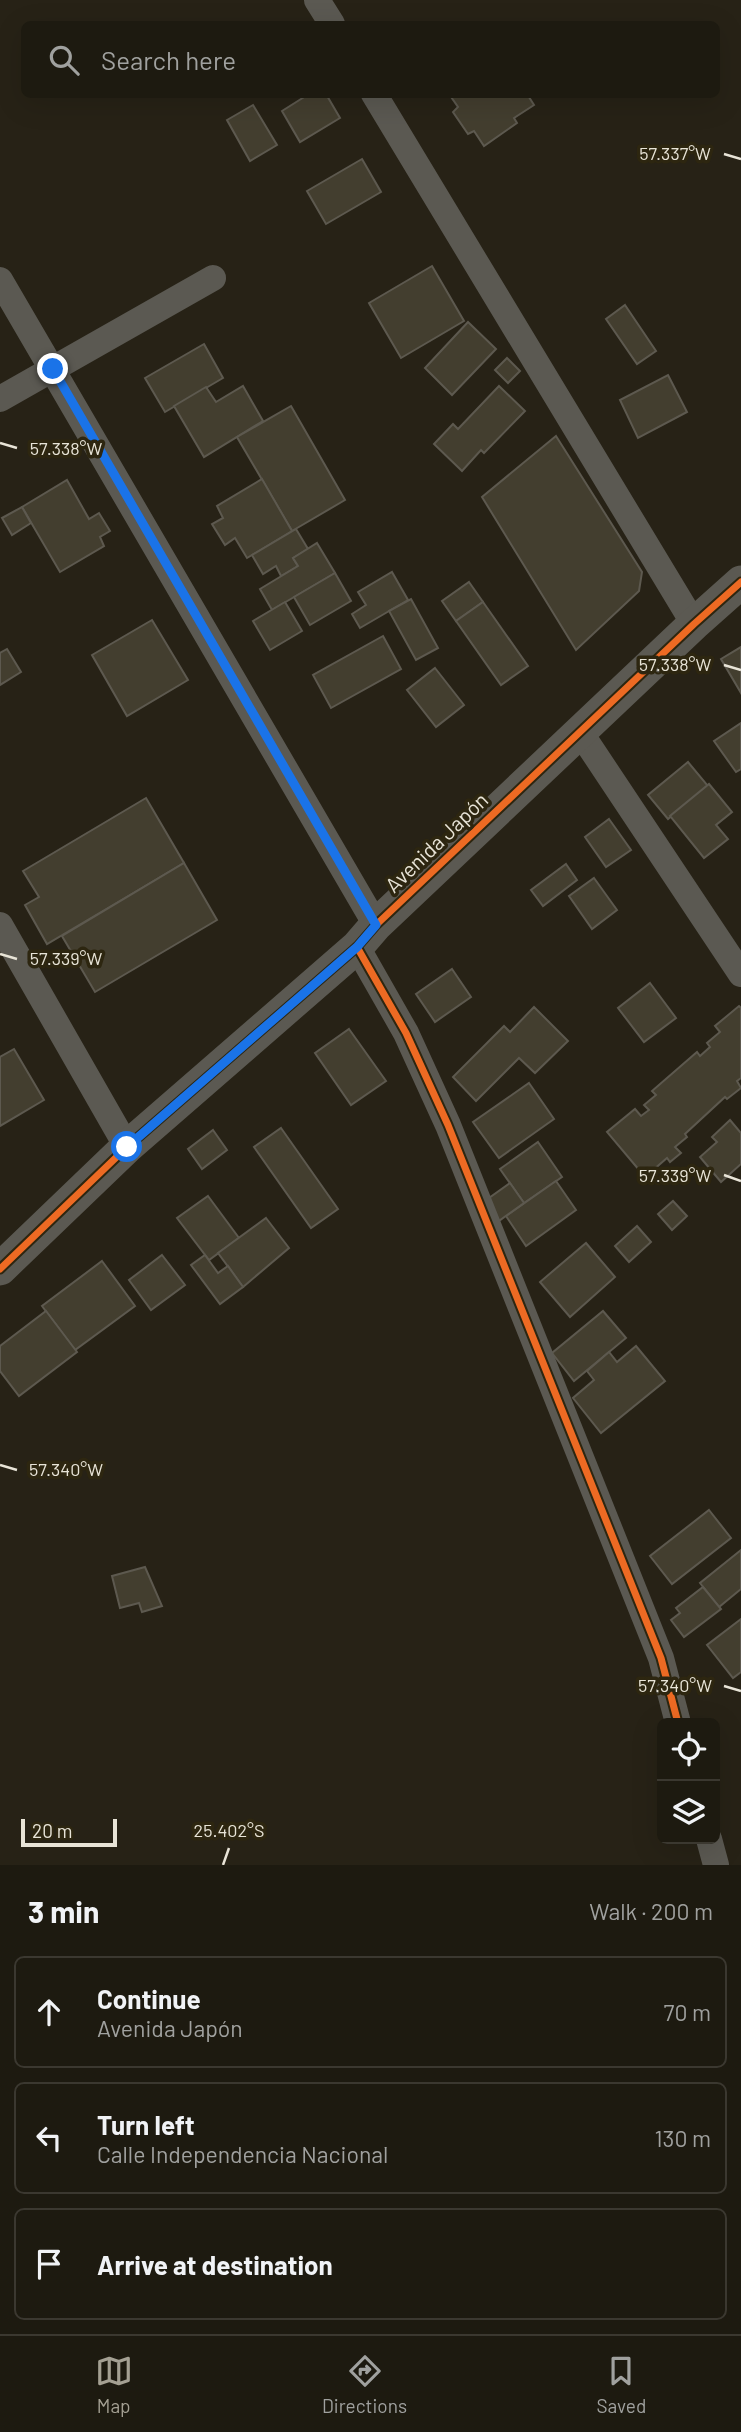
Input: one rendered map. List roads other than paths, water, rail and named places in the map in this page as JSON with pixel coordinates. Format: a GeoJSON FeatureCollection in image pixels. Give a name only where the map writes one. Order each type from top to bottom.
{"type":"FeatureCollection","features":[{"type":"Feature","properties":{"kind":"street"},"geometry":{"type":"LineString","coordinates":[[317,0],[330,21]]}},
{"type":"Feature","properties":{"kind":"street"},"geometry":{"type":"LineString","coordinates":[[376,98],[694,624]]}},
{"type":"Feature","properties":{"kind":"street"},"geometry":{"type":"LineString","coordinates":[[0,399],[213,278]]}},
{"type":"Feature","properties":{"kind":"street"},"geometry":{"type":"LineString","coordinates":[[0,280],[53,369],[367,936],[406,1033],[448,1125],[661,1658],[677,1718]]}},
{"type":"Feature","properties":{"kind":"street","name":"Avenida Japón"},"geometry":{"type":"LineString","coordinates":[[0,1269],[127,1147],[367,936],[579,732],[741,582]]}},
{"type":"Feature","properties":{"kind":"street"},"geometry":{"type":"LineString","coordinates":[[579,732],[741,974]]}},
{"type":"Feature","properties":{"kind":"street"},"geometry":{"type":"LineString","coordinates":[[0,925],[127,1147]]}},
{"type":"Feature","properties":{"kind":"street"},"geometry":{"type":"LineString","coordinates":[[710,1844],[716,1865]]}}]}
